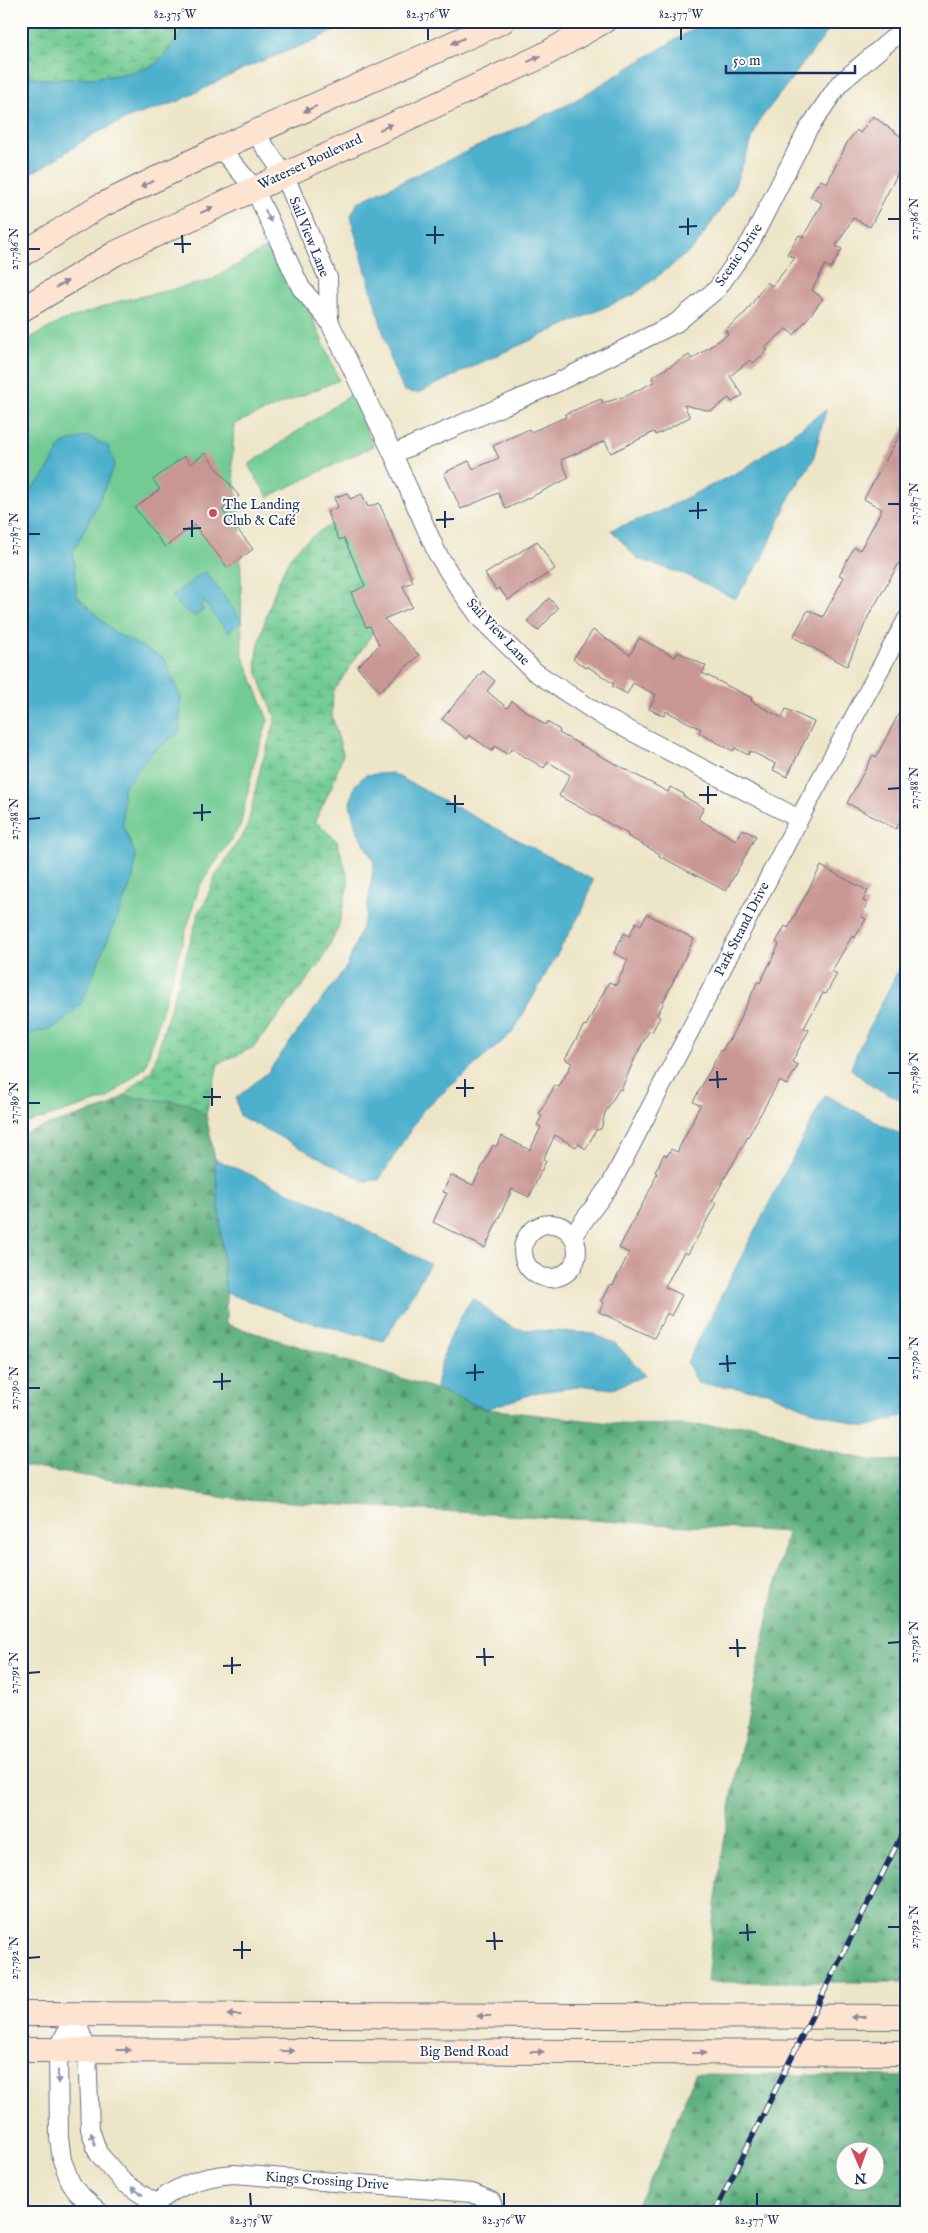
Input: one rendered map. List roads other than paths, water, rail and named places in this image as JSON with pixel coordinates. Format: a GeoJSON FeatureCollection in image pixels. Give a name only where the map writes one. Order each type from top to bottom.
{"type":"FeatureCollection","features":[{"type":"Feature","properties":{"kind":"main road"},"geometry":{"type":"LineString","coordinates":[[21,255],[98,207],[220,148],[503,21]]}},
{"type":"Feature","properties":{"kind":"main road","name":"Waterset Boulevard"},"geometry":{"type":"LineString","coordinates":[[21,310],[116,253],[542,56],[604,21]]}},
{"type":"Feature","properties":{"kind":"main road"},"geometry":{"type":"LineString","coordinates":[[21,2014],[907,2017]]}},
{"type":"Feature","properties":{"kind":"main road","name":"Big Bend Road"},"geometry":{"type":"LineString","coordinates":[[21,2050],[907,2053]]}},
{"type":"Feature","properties":{"kind":"street","name":"Scenic Drive"},"geometry":{"type":"LineString","coordinates":[[393,454],[556,383],[676,323],[717,288],[751,241],[807,130],[839,84],[900,33],[907,30]]}},
{"type":"Feature","properties":{"kind":"street","name":"Sail View Lane"},"geometry":{"type":"LineString","coordinates":[[255,133],[284,174],[328,278],[329,321]]}},
{"type":"Feature","properties":{"kind":"street","name":"Sail View Lane"},"geometry":{"type":"LineString","coordinates":[[220,148],[254,188],[301,288],[329,321],[393,454],[437,553],[458,587],[482,619],[535,672],[602,716],[799,820]]}},
{"type":"Feature","properties":{"kind":"street","name":"Park Strand Drive"},"geometry":{"type":"LineString","coordinates":[[573,1235],[611,1184],[799,820],[907,619]]}},
{"type":"Feature","properties":{"kind":"street","name":"Kings Crossing Drive"},"geometry":{"type":"LineString","coordinates":[[74,2014],[87,2050],[89,2122],[98,2154],[123,2182],[151,2207],[190,2182],[206,2177],[234,2174],[472,2192],[491,2201],[495,2212]]}},
{"type":"Feature","properties":{"kind":"street"},"geometry":{"type":"LineString","coordinates":[[74,2014],[58,2050],[59,2138],[62,2160],[70,2181],[77,2192],[99,2212]]}},
{"type":"Feature","properties":{"kind":"water"},"geometry":{"type":"Polygon","coordinates":[[[189,21],[220,21],[231,27],[264,28],[287,21],[353,21],[313,41],[245,68],[177,102],[131,117],[94,134],[45,166],[21,177],[21,76],[49,79],[88,78],[126,74],[141,70],[152,66],[161,58],[172,46],[189,21]]]}},
{"type":"Feature","properties":{"kind":"water"},"geometry":{"type":"Polygon","coordinates":[[[706,21],[833,21],[826,34],[759,121],[732,193],[694,248],[635,294],[493,357],[418,393],[404,391],[393,367],[353,226],[351,216],[358,202],[569,104],[706,21]]]}},
{"type":"Feature","properties":{"kind":"water"},"geometry":{"type":"Polygon","coordinates":[[[826,410],[813,460],[790,496],[763,558],[735,599],[689,576],[638,559],[611,530],[656,513],[744,469],[826,410]]]}},
{"type":"Feature","properties":{"kind":"water"},"geometry":{"type":"Polygon","coordinates":[[[87,436],[108,446],[115,464],[73,552],[77,596],[114,632],[165,659],[181,699],[179,733],[151,753],[123,788],[123,826],[136,856],[133,879],[81,1004],[58,1026],[21,1037],[21,498],[43,478],[62,444],[87,436]]]}},
{"type":"Feature","properties":{"kind":"water"},"geometry":{"type":"Polygon","coordinates":[[[205,571],[242,621],[228,632],[204,602],[200,605],[204,610],[195,616],[179,606],[172,596],[205,571]]]}},
{"type":"Feature","properties":{"kind":"water"},"geometry":{"type":"Polygon","coordinates":[[[392,773],[593,880],[584,907],[513,1032],[423,1110],[379,1180],[364,1181],[240,1116],[236,1098],[267,1073],[347,966],[366,916],[374,862],[356,829],[350,803],[355,785],[365,775],[392,773]]]}},
{"type":"Feature","properties":{"kind":"water"},"geometry":{"type":"Polygon","coordinates":[[[907,953],[907,1103],[870,1085],[851,1069],[856,1054],[907,953]]]}},
{"type":"Feature","properties":{"kind":"water"},"geometry":{"type":"Polygon","coordinates":[[[825,1095],[907,1138],[907,1403],[903,1416],[866,1427],[807,1409],[767,1392],[698,1383],[687,1362],[825,1095]]]}},
{"type":"Feature","properties":{"kind":"water"},"geometry":{"type":"Polygon","coordinates":[[[215,1159],[321,1206],[430,1264],[384,1341],[302,1320],[226,1293],[215,1159]]]}},
{"type":"Feature","properties":{"kind":"water"},"geometry":{"type":"Polygon","coordinates":[[[473,1297],[493,1315],[516,1329],[591,1333],[615,1343],[645,1375],[613,1389],[586,1386],[538,1392],[486,1409],[436,1389],[444,1353],[473,1297]]]}},
{"type":"Feature","properties":{"kind":"railway"},"geometry":{"type":"LineString","coordinates":[[715,2212],[907,1824]]}},
{"type":"Feature","properties":{"kind":"place","name":"The Landing Club & Café"},"geometry":{"type":"Point","coordinates":[213,513]}}]}
